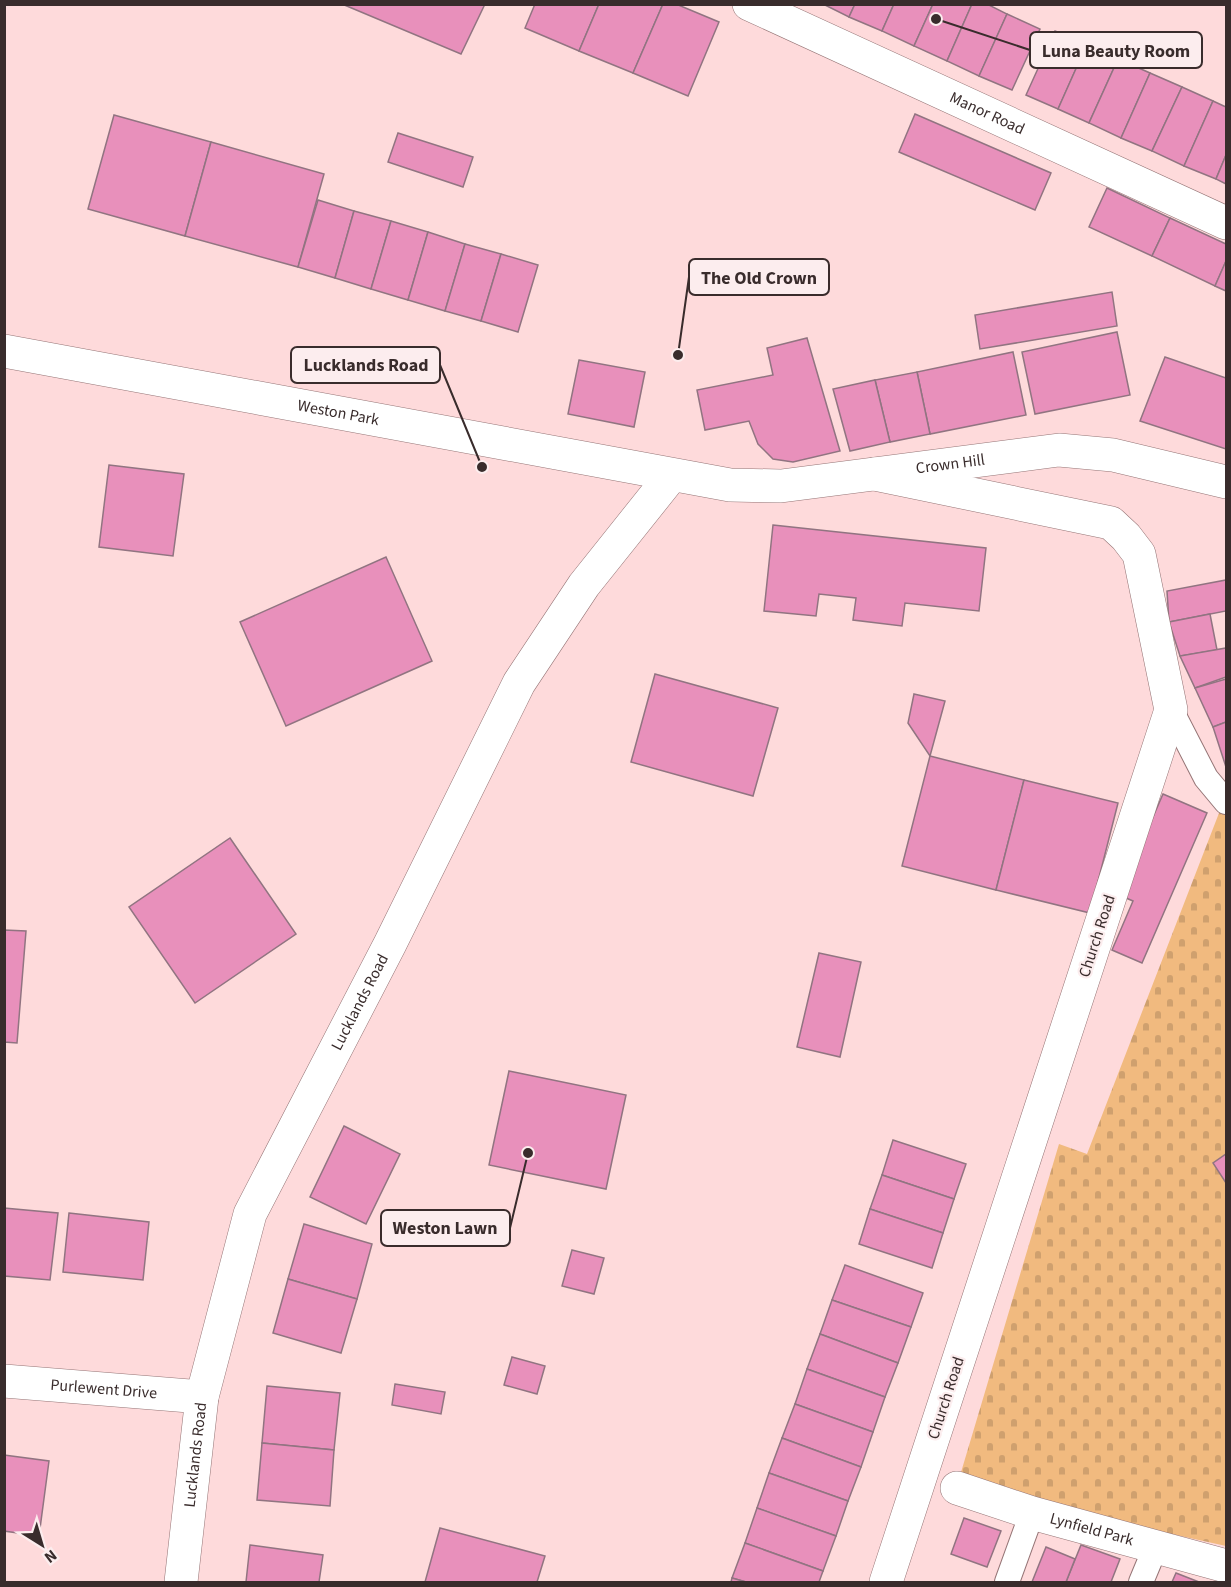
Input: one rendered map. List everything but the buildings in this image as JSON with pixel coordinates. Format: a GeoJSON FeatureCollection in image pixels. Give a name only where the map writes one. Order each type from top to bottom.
{"type":"FeatureCollection","features":[{"type":"Feature","properties":{"kind":"street","name":"Manor Road"},"geometry":{"type":"LineString","coordinates":[[749,4],[1227,223]]}},
{"type":"Feature","properties":{"kind":"street","name":"Weston Park"},"geometry":{"type":"LineString","coordinates":[[4,351],[671,476]]}},
{"type":"Feature","properties":{"kind":"street","name":"Crown Hill"},"geometry":{"type":"LineString","coordinates":[[671,476],[730,485],[781,486],[1059,450],[1113,455],[1227,482]]}},
{"type":"Feature","properties":{"kind":"street"},"geometry":{"type":"LineString","coordinates":[[875,474],[1111,523],[1126,537],[1138,554],[1171,710]]}},
{"type":"Feature","properties":{"kind":"street","name":"Lucklands Road"},"geometry":{"type":"LineString","coordinates":[[181,1582],[202,1397],[250,1214],[390,944],[519,683],[584,585],[671,476]]}},
{"type":"Feature","properties":{"kind":"street","name":"Church Road"},"geometry":{"type":"LineString","coordinates":[[886,1582],[1171,710]]}},
{"type":"Feature","properties":{"kind":"street","name":"Purlewent Drive"},"geometry":{"type":"LineString","coordinates":[[4,1381],[202,1397]]}},
{"type":"Feature","properties":{"kind":"street","name":"Lynfield Park"},"geometry":{"type":"LineString","coordinates":[[957,1488],[1032,1514],[1227,1566]]}},
{"type":"Feature","properties":{"kind":"lane"},"geometry":{"type":"LineString","coordinates":[[1171,710],[1206,778],[1227,802]]}},
{"type":"Feature","properties":{"kind":"lane"},"geometry":{"type":"LineString","coordinates":[[1007,1582],[1032,1514]]}},
{"type":"Feature","properties":{"kind":"lane"},"geometry":{"type":"LineString","coordinates":[[1141,1582],[1156,1546]]}},
{"type":"Feature","properties":{"kind":"green space"},"geometry":{"type":"Polygon","coordinates":[[[1226,795],[1226,1546],[959,1479],[1059,1144],[1087,1154],[1226,795]]]}},
{"type":"Feature","properties":{"kind":"place","name":"Luna Beauty Room"},"geometry":{"type":"Point","coordinates":[936,19]}},
{"type":"Feature","properties":{"kind":"place","name":"The Old Crown"},"geometry":{"type":"Point","coordinates":[678,355]}},
{"type":"Feature","properties":{"kind":"place","name":"Lucklands Road"},"geometry":{"type":"Point","coordinates":[482,467]}},
{"type":"Feature","properties":{"kind":"place","name":"Weston Lawn"},"geometry":{"type":"Point","coordinates":[528,1153]}}]}
